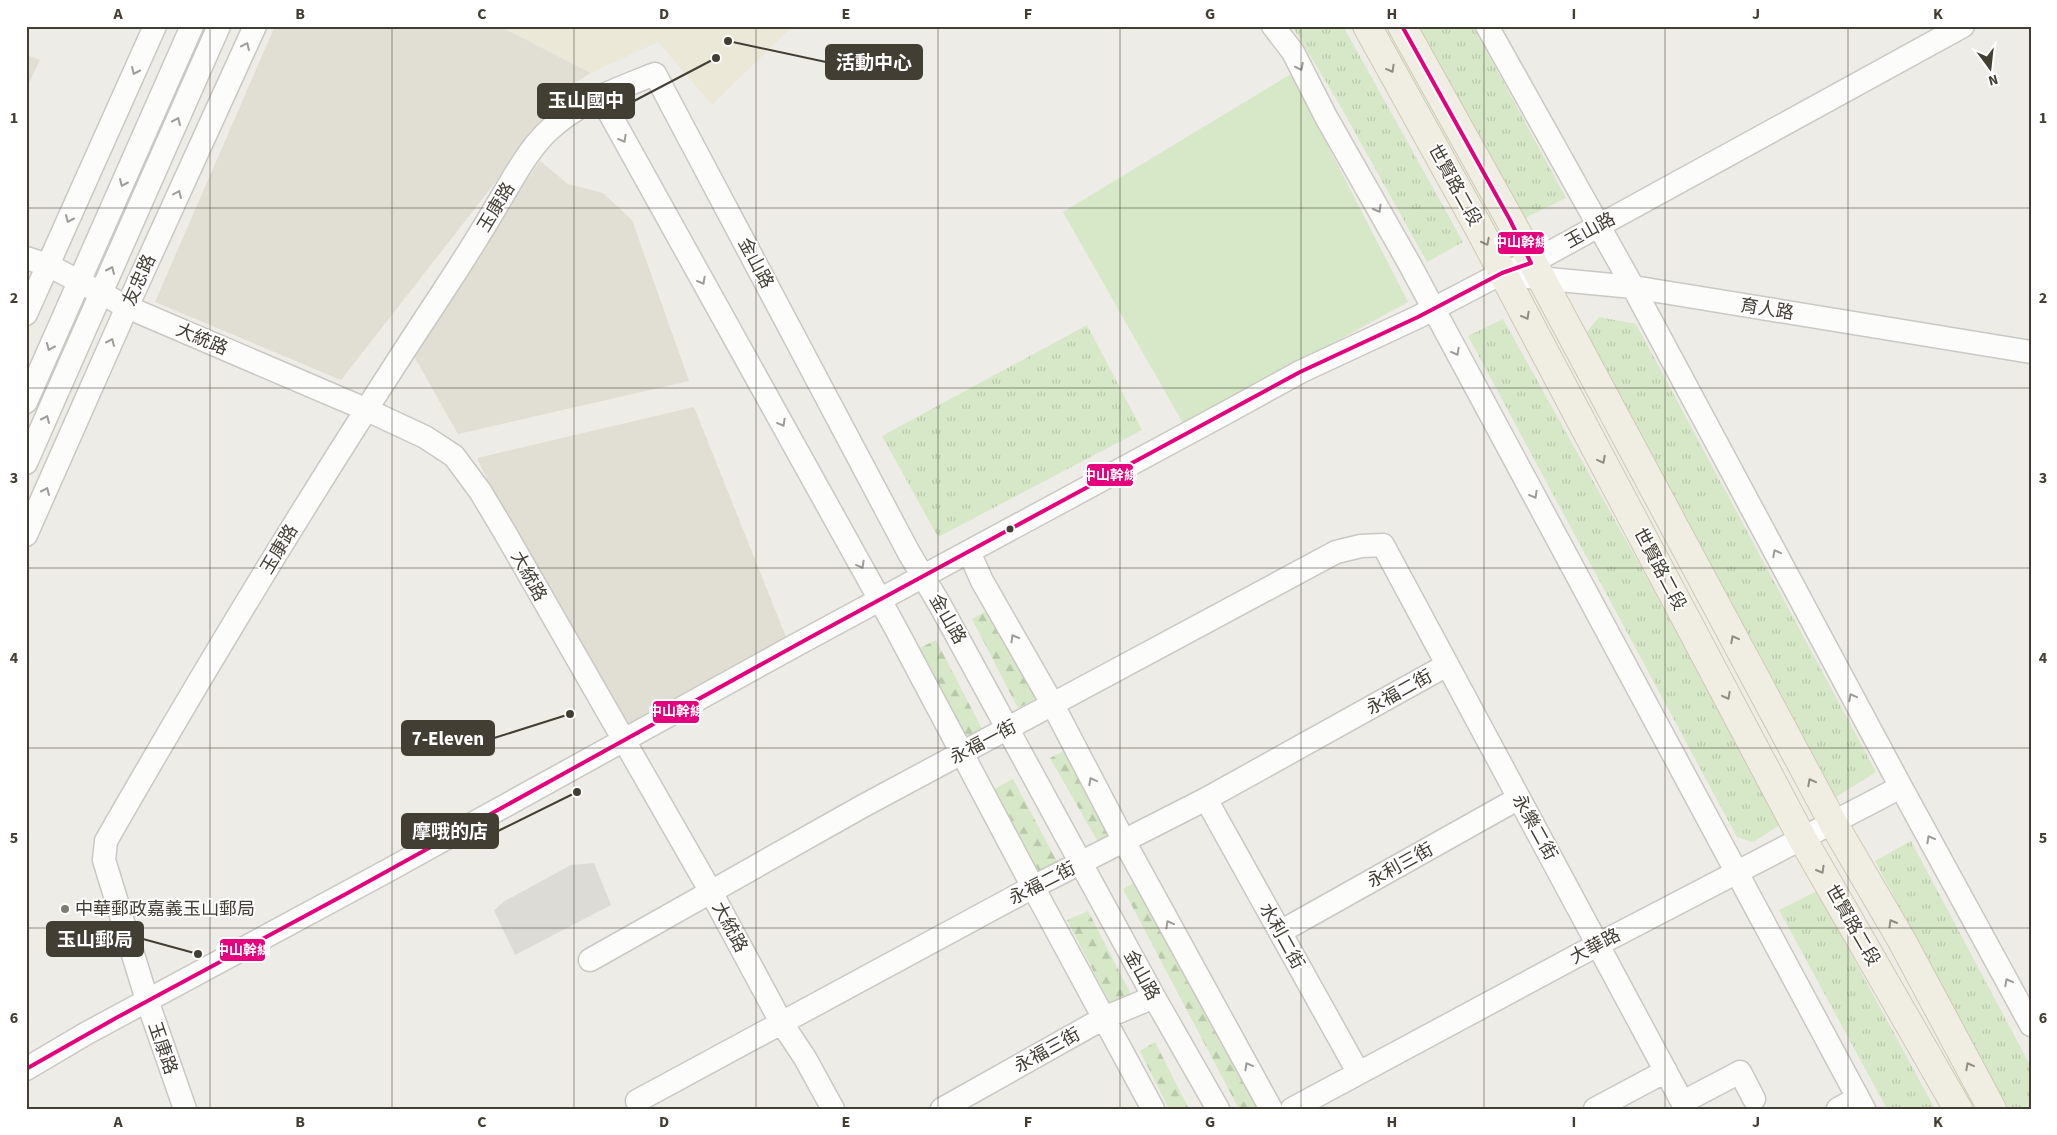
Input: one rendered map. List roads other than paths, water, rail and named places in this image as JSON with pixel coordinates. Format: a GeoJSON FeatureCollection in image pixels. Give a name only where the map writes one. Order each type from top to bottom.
{"type":"FeatureCollection","features":[{"type":"Feature","properties":{"kind":"main road","name":"世賢路二段"},"geometry":{"type":"LineString","coordinates":[[1366,26],[1502,273],[1802,838],[1958,1109]]}},
{"type":"Feature","properties":{"kind":"main road","name":"世賢路二段"},"geometry":{"type":"LineString","coordinates":[[1402,26],[1510,220],[1832,821],[1901,939],[1992,1109]]}},
{"type":"Feature","properties":{"kind":"street"},"geometry":{"type":"LineString","coordinates":[[26,314],[155,26]]}},
{"type":"Feature","properties":{"kind":"street"},"geometry":{"type":"LineString","coordinates":[[26,402],[192,26]]}},
{"type":"Feature","properties":{"kind":"street","name":"友忠路"},"geometry":{"type":"LineString","coordinates":[[26,463],[219,26]]}},
{"type":"Feature","properties":{"kind":"street","name":"友忠路"},"geometry":{"type":"LineString","coordinates":[[26,535],[255,26]]}},
{"type":"Feature","properties":{"kind":"street"},"geometry":{"type":"LineString","coordinates":[[1273,26],[1293,52],[1326,117],[1434,308],[1861,1103],[1838,1109]]}},
{"type":"Feature","properties":{"kind":"street"},"geometry":{"type":"LineString","coordinates":[[1487,26],[1633,287],[1900,787],[2031,1025]]}},
{"type":"Feature","properties":{"kind":"street","name":"玉山路"},"geometry":{"type":"LineString","coordinates":[[1536,271],[1598,226],[1963,26]]}},
{"type":"Feature","properties":{"kind":"street","name":"玉康路"},"geometry":{"type":"LineString","coordinates":[[185,1109],[147,1000],[104,860],[106,841],[234,624],[365,409],[467,256],[524,161],[546,133],[579,108],[600,96],[655,74]]}},
{"type":"Feature","properties":{"kind":"street","name":"金山路"},"geometry":{"type":"LineString","coordinates":[[655,74],[923,576],[1009,729],[1154,997],[1218,1109]]}},
{"type":"Feature","properties":{"kind":"street"},"geometry":{"type":"LineString","coordinates":[[600,96],[880,600],[1032,887],[1153,1109]]}},
{"type":"Feature","properties":{"kind":"street","name":"大統路"},"geometry":{"type":"LineString","coordinates":[[26,258],[48,266],[127,308],[365,409],[425,437],[454,456],[464,468],[504,531],[625,739],[781,1022],[805,1058],[833,1109]]}},
{"type":"Feature","properties":{"kind":"street","name":"育人路"},"geometry":{"type":"LineString","coordinates":[[1502,273],[1536,271],[2031,352]]}},
{"type":"Feature","properties":{"kind":"street"},"geometry":{"type":"LineString","coordinates":[[26,1068],[923,576],[1300,372],[1434,308],[1502,273]]}},
{"type":"Feature","properties":{"kind":"street","name":"永樂二街"},"geometry":{"type":"LineString","coordinates":[[1383,545],[1684,1105]]}},
{"type":"Feature","properties":{"kind":"street","name":"永福一街"},"geometry":{"type":"LineString","coordinates":[[590,960],[864,806],[1336,552],[1361,546],[1383,545]]}},
{"type":"Feature","properties":{"kind":"street"},"geometry":{"type":"LineString","coordinates":[[969,552],[982,581],[1053,705],[1124,841],[1271,1109]]}},
{"type":"Feature","properties":{"kind":"street","name":"永福二街"},"geometry":{"type":"LineString","coordinates":[[637,1101],[1032,887],[1206,799],[1447,666]]}},
{"type":"Feature","properties":{"kind":"street","name":"大華路"},"geometry":{"type":"LineString","coordinates":[[1292,1109],[1599,944],[1900,787]]}},
{"type":"Feature","properties":{"kind":"street","name":"永利三街"},"geometry":{"type":"LineString","coordinates":[[1280,932],[1519,798]]}},
{"type":"Feature","properties":{"kind":"street","name":"水利二街"},"geometry":{"type":"LineString","coordinates":[[1206,799],[1358,1072]]}},
{"type":"Feature","properties":{"kind":"street","name":"永福三街"},"geometry":{"type":"LineString","coordinates":[[942,1109],[1104,1018],[1154,997]]}},
{"type":"Feature","properties":{"kind":"street"},"geometry":{"type":"LineString","coordinates":[[1595,1109],[1666,1072]]}},
{"type":"Feature","properties":{"kind":"street"},"geometry":{"type":"LineString","coordinates":[[1684,1105],[1740,1072],[1754,1099]]}},
{"type":"Feature","properties":{"kind":"place","name":"活動中心"},"geometry":{"type":"Point","coordinates":[728,41]}},
{"type":"Feature","properties":{"kind":"place","name":"玉山國中"},"geometry":{"type":"Point","coordinates":[716,58]}},
{"type":"Feature","properties":{"kind":"place","name":"7-Eleven"},"geometry":{"type":"Point","coordinates":[570,714]}},
{"type":"Feature","properties":{"kind":"place","name":"摩哦的店"},"geometry":{"type":"Point","coordinates":[577,792]}},
{"type":"Feature","properties":{"kind":"place","name":"中華郵政嘉義玉山郵局"},"geometry":{"type":"Point","coordinates":[65,909]}},
{"type":"Feature","properties":{"kind":"place","name":"玉山郵局"},"geometry":{"type":"Point","coordinates":[198,954]}}]}
